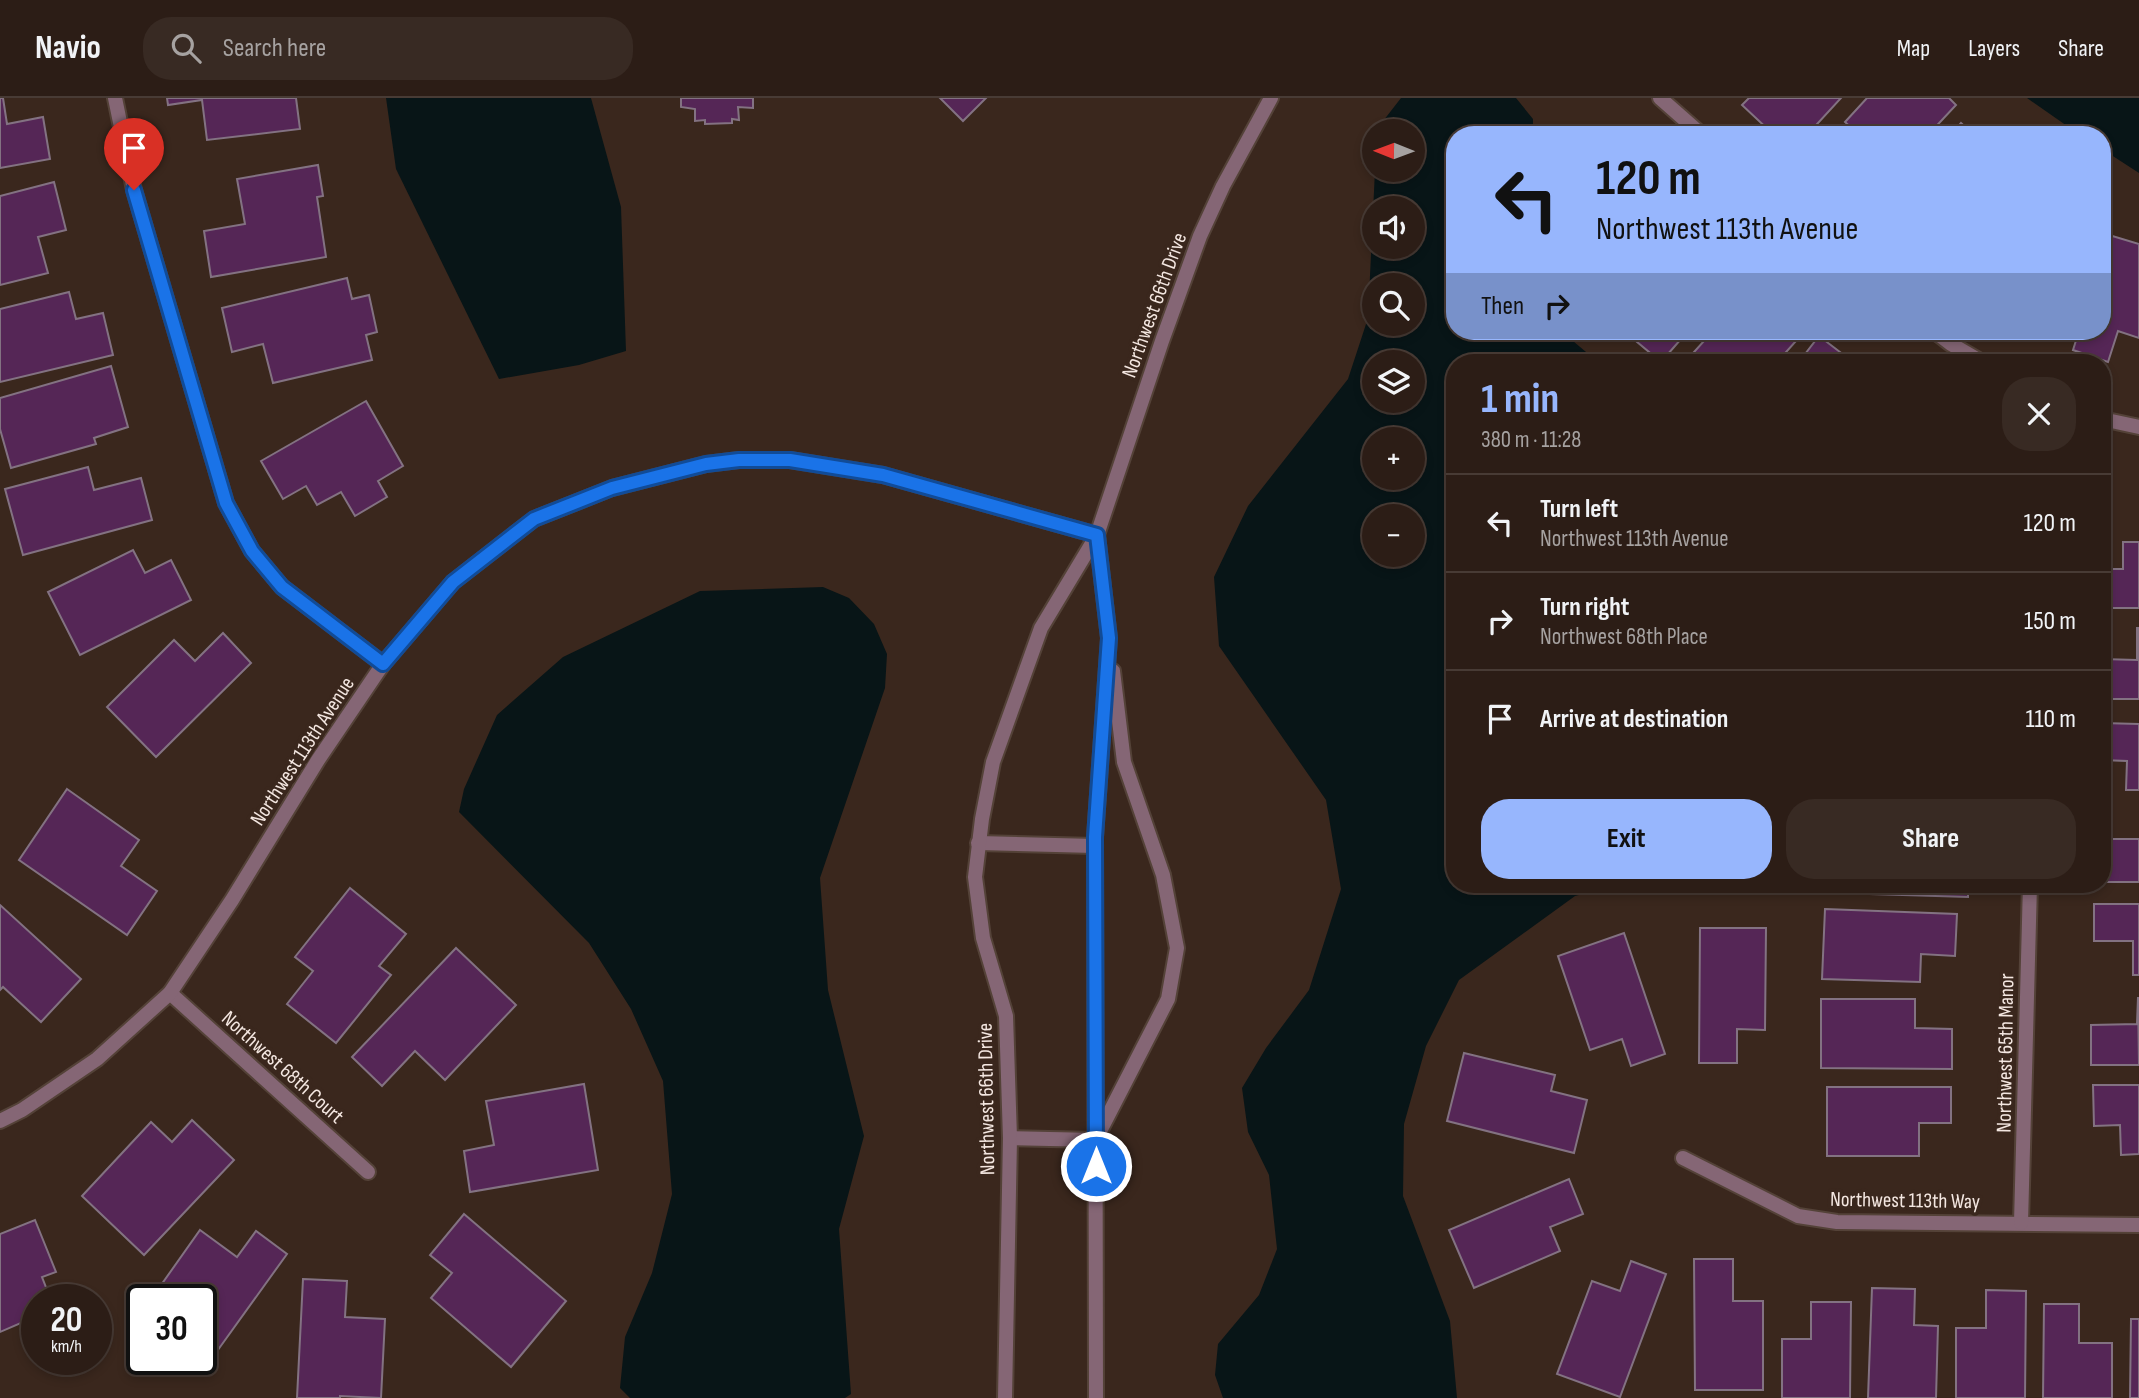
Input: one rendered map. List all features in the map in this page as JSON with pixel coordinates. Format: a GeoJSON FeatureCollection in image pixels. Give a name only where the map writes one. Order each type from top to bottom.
{"type":"FeatureCollection","features":[{"type":"Feature","properties":{"kind":"street"},"geometry":{"type":"LineString","coordinates":[[115,98],[134,190],[226,503],[252,551],[282,587],[383,664]]}},
{"type":"Feature","properties":{"kind":"street","name":"Northwest 66th Drive"},"geometry":{"type":"LineString","coordinates":[[1005,1398],[1010,1138],[1006,1016],[983,938],[975,877],[978,843],[993,762],[1041,628],[1097,535],[1200,236],[1223,186],[1270,98]]}},
{"type":"Feature","properties":{"kind":"street"},"geometry":{"type":"LineString","coordinates":[[1660,98],[1692,126]]}},
{"type":"Feature","properties":{"kind":"street"},"geometry":{"type":"LineString","coordinates":[[1946,340],[1968,354]]}},
{"type":"Feature","properties":{"kind":"street"},"geometry":{"type":"LineString","coordinates":[[2111,421],[2139,427]]}},
{"type":"Feature","properties":{"kind":"street","name":"Northwest 113th Avenue"},"geometry":{"type":"LineString","coordinates":[[0,1122],[97,1059],[170,993],[232,900],[318,760],[383,664],[453,582],[534,519],[612,488],[706,464],[739,460],[790,460],[883,475],[1097,535]]}},
{"type":"Feature","properties":{"kind":"street","name":"Northwest 66th Drive"},"geometry":{"type":"LineString","coordinates":[[1096,1140],[1168,999],[1177,948],[1163,875],[1124,762],[1097,535]]}},
{"type":"Feature","properties":{"kind":"street","name":"Northwest 66th Drive"},"geometry":{"type":"LineString","coordinates":[[1096,1398],[1095,846],[1109,638]]}},
{"type":"Feature","properties":{"kind":"street"},"geometry":{"type":"LineString","coordinates":[[978,843],[1095,846]]}},
{"type":"Feature","properties":{"kind":"street","name":"Northwest 65th Manor"},"geometry":{"type":"LineString","coordinates":[[2021,1223],[2030,893]]}},
{"type":"Feature","properties":{"kind":"street","name":"Northwest 68th Court"},"geometry":{"type":"LineString","coordinates":[[170,993],[368,1172]]}},
{"type":"Feature","properties":{"kind":"street"},"geometry":{"type":"LineString","coordinates":[[1010,1138],[1096,1140]]}},
{"type":"Feature","properties":{"kind":"street","name":"Northwest 113th Way"},"geometry":{"type":"LineString","coordinates":[[1683,1158],[1798,1216],[1836,1222],[2139,1225]]}},
{"type":"Feature","properties":{"kind":"shaded area"},"geometry":{"type":"Polygon","coordinates":[[[386,98],[591,98],[621,207],[626,351],[579,365],[499,379],[396,169],[386,98]]]}},
{"type":"Feature","properties":{"kind":"shaded area"},"geometry":{"type":"Polygon","coordinates":[[[1401,98],[1516,98],[1533,119],[1533,126],[1446,126],[1446,340],[1572,340],[1588,354],[1446,354],[1446,893],[1586,893],[1575,896],[1459,980],[1426,1046],[1404,1124],[1403,1196],[1450,1321],[1457,1398],[1223,1398],[1215,1375],[1218,1344],[1259,1295],[1277,1249],[1269,1175],[1248,1132],[1242,1088],[1266,1048],[1309,990],[1341,889],[1326,800],[1219,646],[1214,577],[1248,506],[1348,379],[1362,336],[1425,336],[1425,273],[1370,273],[1371,259],[1425,259],[1425,196],[1374,196],[1374,182],[1425,182],[1425,119],[1385,119],[1401,98]]]}},
{"type":"Feature","properties":{"kind":"shaded area"},"geometry":{"type":"Polygon","coordinates":[[[2027,98],[2139,98],[2139,173],[2111,155],[2111,126],[2067,126],[2027,98]]]}},
{"type":"Feature","properties":{"kind":"shaded area"},"geometry":{"type":"Polygon","coordinates":[[[823,587],[849,598],[874,624],[887,654],[885,688],[820,878],[828,990],[864,1136],[839,1229],[851,1394],[845,1398],[630,1398],[620,1388],[625,1337],[652,1273],[672,1194],[663,1081],[631,1009],[589,943],[459,812],[464,789],[497,715],[563,657],[700,591],[823,587]]]}},
{"type":"Feature","properties":{"kind":"building"},"geometry":{"type":"Polygon","coordinates":[[[0,98],[3,98],[7,124],[43,117],[50,159],[0,168],[0,98]]]}},
{"type":"Feature","properties":{"kind":"building"},"geometry":{"type":"Polygon","coordinates":[[[167,98],[296,98],[300,129],[207,140],[202,100],[168,105],[167,98]]]}},
{"type":"Feature","properties":{"kind":"building"},"geometry":{"type":"Polygon","coordinates":[[[681,98],[753,98],[753,108],[738,107],[739,120],[732,119],[732,123],[705,124],[705,120],[695,121],[695,109],[681,107],[681,98]]]}},
{"type":"Feature","properties":{"kind":"building"},"geometry":{"type":"Polygon","coordinates":[[[940,98],[986,98],[963,121],[940,98]]]}},
{"type":"Feature","properties":{"kind":"building"},"geometry":{"type":"Polygon","coordinates":[[[1749,98],[1841,98],[1815,126],[1764,126],[1742,105],[1749,98]]]}},
{"type":"Feature","properties":{"kind":"building"},"geometry":{"type":"Polygon","coordinates":[[[1867,98],[1949,98],[1956,105],[1936,126],[1849,126],[1845,122],[1867,98]]]}},
{"type":"Feature","properties":{"kind":"building"},"geometry":{"type":"Polygon","coordinates":[[[318,165],[323,196],[317,197],[326,257],[211,277],[204,231],[245,224],[237,179],[318,165]]]}},
{"type":"Feature","properties":{"kind":"building"},"geometry":{"type":"Polygon","coordinates":[[[54,182],[66,230],[38,237],[48,273],[0,285],[0,196],[54,182]]]}},
{"type":"Feature","properties":{"kind":"building"},"geometry":{"type":"Polygon","coordinates":[[[2111,236],[2139,244],[2139,338],[2118,331],[2111,354],[2085,354],[2073,350],[2076,340],[2111,340],[2111,236]]]}},
{"type":"Feature","properties":{"kind":"building"},"geometry":{"type":"Polygon","coordinates":[[[347,278],[352,299],[369,295],[377,332],[366,335],[372,360],[273,383],[263,344],[232,352],[222,308],[347,278]]]}},
{"type":"Feature","properties":{"kind":"building"},"geometry":{"type":"Polygon","coordinates":[[[69,292],[76,319],[103,313],[113,355],[0,382],[0,309],[69,292]]]}},
{"type":"Feature","properties":{"kind":"building"},"geometry":{"type":"Polygon","coordinates":[[[1635,340],[1680,340],[1668,354],[1651,354],[1635,340]]]}},
{"type":"Feature","properties":{"kind":"building"},"geometry":{"type":"Polygon","coordinates":[[[1705,340],[1797,340],[1784,354],[1692,354],[1705,340]]]}},
{"type":"Feature","properties":{"kind":"building"},"geometry":{"type":"Polygon","coordinates":[[[1816,340],[1824,340],[1843,354],[1805,354],[1816,340]]]}},
{"type":"Feature","properties":{"kind":"building"},"geometry":{"type":"Polygon","coordinates":[[[111,366],[128,427],[94,438],[96,444],[11,468],[0,429],[0,398],[111,366]]]}},
{"type":"Feature","properties":{"kind":"building"},"geometry":{"type":"Polygon","coordinates":[[[366,401],[403,466],[378,481],[387,497],[355,516],[341,492],[317,505],[306,486],[283,499],[261,461],[366,401]]]}},
{"type":"Feature","properties":{"kind":"building"},"geometry":{"type":"Polygon","coordinates":[[[88,467],[94,490],[141,478],[152,520],[23,555],[5,489],[88,467]]]}},
{"type":"Feature","properties":{"kind":"building"},"geometry":{"type":"Polygon","coordinates":[[[2123,542],[2139,542],[2139,608],[2111,608],[2111,569],[2123,569],[2123,542]]]}},
{"type":"Feature","properties":{"kind":"building"},"geometry":{"type":"Polygon","coordinates":[[[133,550],[145,573],[171,560],[191,600],[80,655],[48,592],[133,550]]]}},
{"type":"Feature","properties":{"kind":"building"},"geometry":{"type":"Polygon","coordinates":[[[2139,628],[2139,699],[2111,699],[2111,659],[2137,660],[2139,628]]]}},
{"type":"Feature","properties":{"kind":"building"},"geometry":{"type":"Polygon","coordinates":[[[223,633],[251,663],[156,757],[107,707],[174,640],[195,661],[223,633]]]}},
{"type":"Feature","properties":{"kind":"building"},"geometry":{"type":"Polygon","coordinates":[[[2111,723],[2139,724],[2139,790],[2126,790],[2127,761],[2111,760],[2111,723]]]}},
{"type":"Feature","properties":{"kind":"building"},"geometry":{"type":"Polygon","coordinates":[[[67,789],[139,840],[121,866],[157,891],[127,935],[19,860],[67,789]]]}},
{"type":"Feature","properties":{"kind":"building"},"geometry":{"type":"Polygon","coordinates":[[[2111,839],[2139,839],[2139,882],[2111,882],[2111,839]]]}},
{"type":"Feature","properties":{"kind":"building"},"geometry":{"type":"Polygon","coordinates":[[[350,888],[406,934],[379,966],[391,975],[336,1043],[287,1004],[313,971],[295,957],[350,888]]]}},
{"type":"Feature","properties":{"kind":"building"},"geometry":{"type":"Polygon","coordinates":[[[1837,893],[1968,893],[1968,897],[1837,893]]]}},
{"type":"Feature","properties":{"kind":"building"},"geometry":{"type":"Polygon","coordinates":[[[2094,904],[2139,904],[2139,975],[2133,975],[2133,941],[2094,941],[2094,904]]]}},
{"type":"Feature","properties":{"kind":"building"},"geometry":{"type":"Polygon","coordinates":[[[0,905],[81,979],[41,1022],[3,987],[0,990],[0,905]]]}},
{"type":"Feature","properties":{"kind":"building"},"geometry":{"type":"Polygon","coordinates":[[[1825,909],[1957,914],[1955,956],[1921,954],[1920,982],[1822,979],[1825,909]]]}},
{"type":"Feature","properties":{"kind":"building"},"geometry":{"type":"Polygon","coordinates":[[[1700,928],[1766,928],[1765,1030],[1737,1029],[1737,1063],[1699,1063],[1700,928]]]}},
{"type":"Feature","properties":{"kind":"building"},"geometry":{"type":"Polygon","coordinates":[[[1624,933],[1665,1054],[1631,1066],[1622,1039],[1590,1050],[1558,956],[1624,933]]]}},
{"type":"Feature","properties":{"kind":"building"},"geometry":{"type":"Polygon","coordinates":[[[456,948],[516,1005],[445,1080],[415,1051],[382,1086],[352,1057],[456,948]]]}},
{"type":"Feature","properties":{"kind":"building"},"geometry":{"type":"Polygon","coordinates":[[[2138,997],[2139,1065],[2091,1065],[2091,1025],[2137,1024],[2138,997]]]}},
{"type":"Feature","properties":{"kind":"building"},"geometry":{"type":"Polygon","coordinates":[[[1821,999],[1915,999],[1915,1028],[1952,1029],[1952,1069],[1821,1068],[1821,999]]]}},
{"type":"Feature","properties":{"kind":"building"},"geometry":{"type":"Polygon","coordinates":[[[1464,1053],[1555,1075],[1551,1091],[1587,1100],[1574,1153],[1447,1121],[1464,1053]]]}},
{"type":"Feature","properties":{"kind":"building"},"geometry":{"type":"Polygon","coordinates":[[[584,1084],[598,1170],[470,1192],[464,1151],[494,1145],[486,1101],[584,1084]]]}},
{"type":"Feature","properties":{"kind":"building"},"geometry":{"type":"Polygon","coordinates":[[[2093,1085],[2139,1085],[2139,1154],[2121,1155],[2120,1125],[2094,1126],[2093,1085]]]}},
{"type":"Feature","properties":{"kind":"building"},"geometry":{"type":"Polygon","coordinates":[[[1827,1087],[1951,1087],[1951,1123],[1919,1123],[1919,1156],[1827,1156],[1827,1087]]]}},
{"type":"Feature","properties":{"kind":"building"},"geometry":{"type":"Polygon","coordinates":[[[192,1120],[234,1160],[144,1255],[82,1196],[151,1122],[172,1142],[192,1120]]]}},
{"type":"Feature","properties":{"kind":"building"},"geometry":{"type":"Polygon","coordinates":[[[1569,1179],[1583,1214],[1550,1227],[1560,1251],[1474,1288],[1449,1230],[1569,1179]]]}},
{"type":"Feature","properties":{"kind":"building"},"geometry":{"type":"Polygon","coordinates":[[[464,1214],[566,1301],[511,1367],[431,1298],[452,1273],[430,1255],[464,1214]]]}},
{"type":"Feature","properties":{"kind":"building"},"geometry":{"type":"Polygon","coordinates":[[[35,1220],[56,1272],[42,1277],[45,1284],[21,1284],[21,1323],[0,1332],[0,1234],[35,1220]]]}},
{"type":"Feature","properties":{"kind":"building"},"geometry":{"type":"Polygon","coordinates":[[[200,1230],[237,1257],[256,1231],[287,1254],[217,1351],[217,1284],[162,1284],[200,1230]]]}},
{"type":"Feature","properties":{"kind":"building"},"geometry":{"type":"Polygon","coordinates":[[[1694,1259],[1733,1259],[1733,1301],[1763,1301],[1763,1390],[1695,1390],[1694,1259]]]}},
{"type":"Feature","properties":{"kind":"building"},"geometry":{"type":"Polygon","coordinates":[[[1631,1261],[1666,1274],[1620,1397],[1557,1374],[1592,1281],[1620,1291],[1631,1261]]]}},
{"type":"Feature","properties":{"kind":"building"},"geometry":{"type":"Polygon","coordinates":[[[303,1279],[347,1281],[345,1317],[385,1319],[381,1398],[297,1398],[303,1279]]]}},
{"type":"Feature","properties":{"kind":"building"},"geometry":{"type":"Polygon","coordinates":[[[1872,1288],[1915,1289],[1914,1325],[1938,1326],[1936,1398],[1868,1398],[1872,1288]]]}},
{"type":"Feature","properties":{"kind":"building"},"geometry":{"type":"Polygon","coordinates":[[[1986,1290],[2026,1291],[2025,1398],[1956,1398],[1956,1328],[1986,1328],[1986,1290]]]}},
{"type":"Feature","properties":{"kind":"building"},"geometry":{"type":"Polygon","coordinates":[[[1811,1302],[1851,1302],[1850,1398],[1782,1398],[1782,1339],[1811,1339],[1811,1302]]]}},
{"type":"Feature","properties":{"kind":"building"},"geometry":{"type":"Polygon","coordinates":[[[2044,1304],[2079,1304],[2079,1343],[2112,1343],[2112,1398],[2043,1398],[2044,1304]]]}},
{"type":"Feature","properties":{"kind":"building"},"geometry":{"type":"Polygon","coordinates":[[[2131,1319],[2139,1319],[2139,1398],[2130,1398],[2131,1319]]]}},
{"type":"Feature","properties":{"kind":"route"},"geometry":{"type":"LineString","coordinates":[[134,190],[226,503],[252,551],[282,587],[383,664],[453,582],[534,519],[612,488],[706,464],[739,460],[790,460],[883,475],[1097,535],[1109,638],[1095,837],[1096,1166]]}}]}
